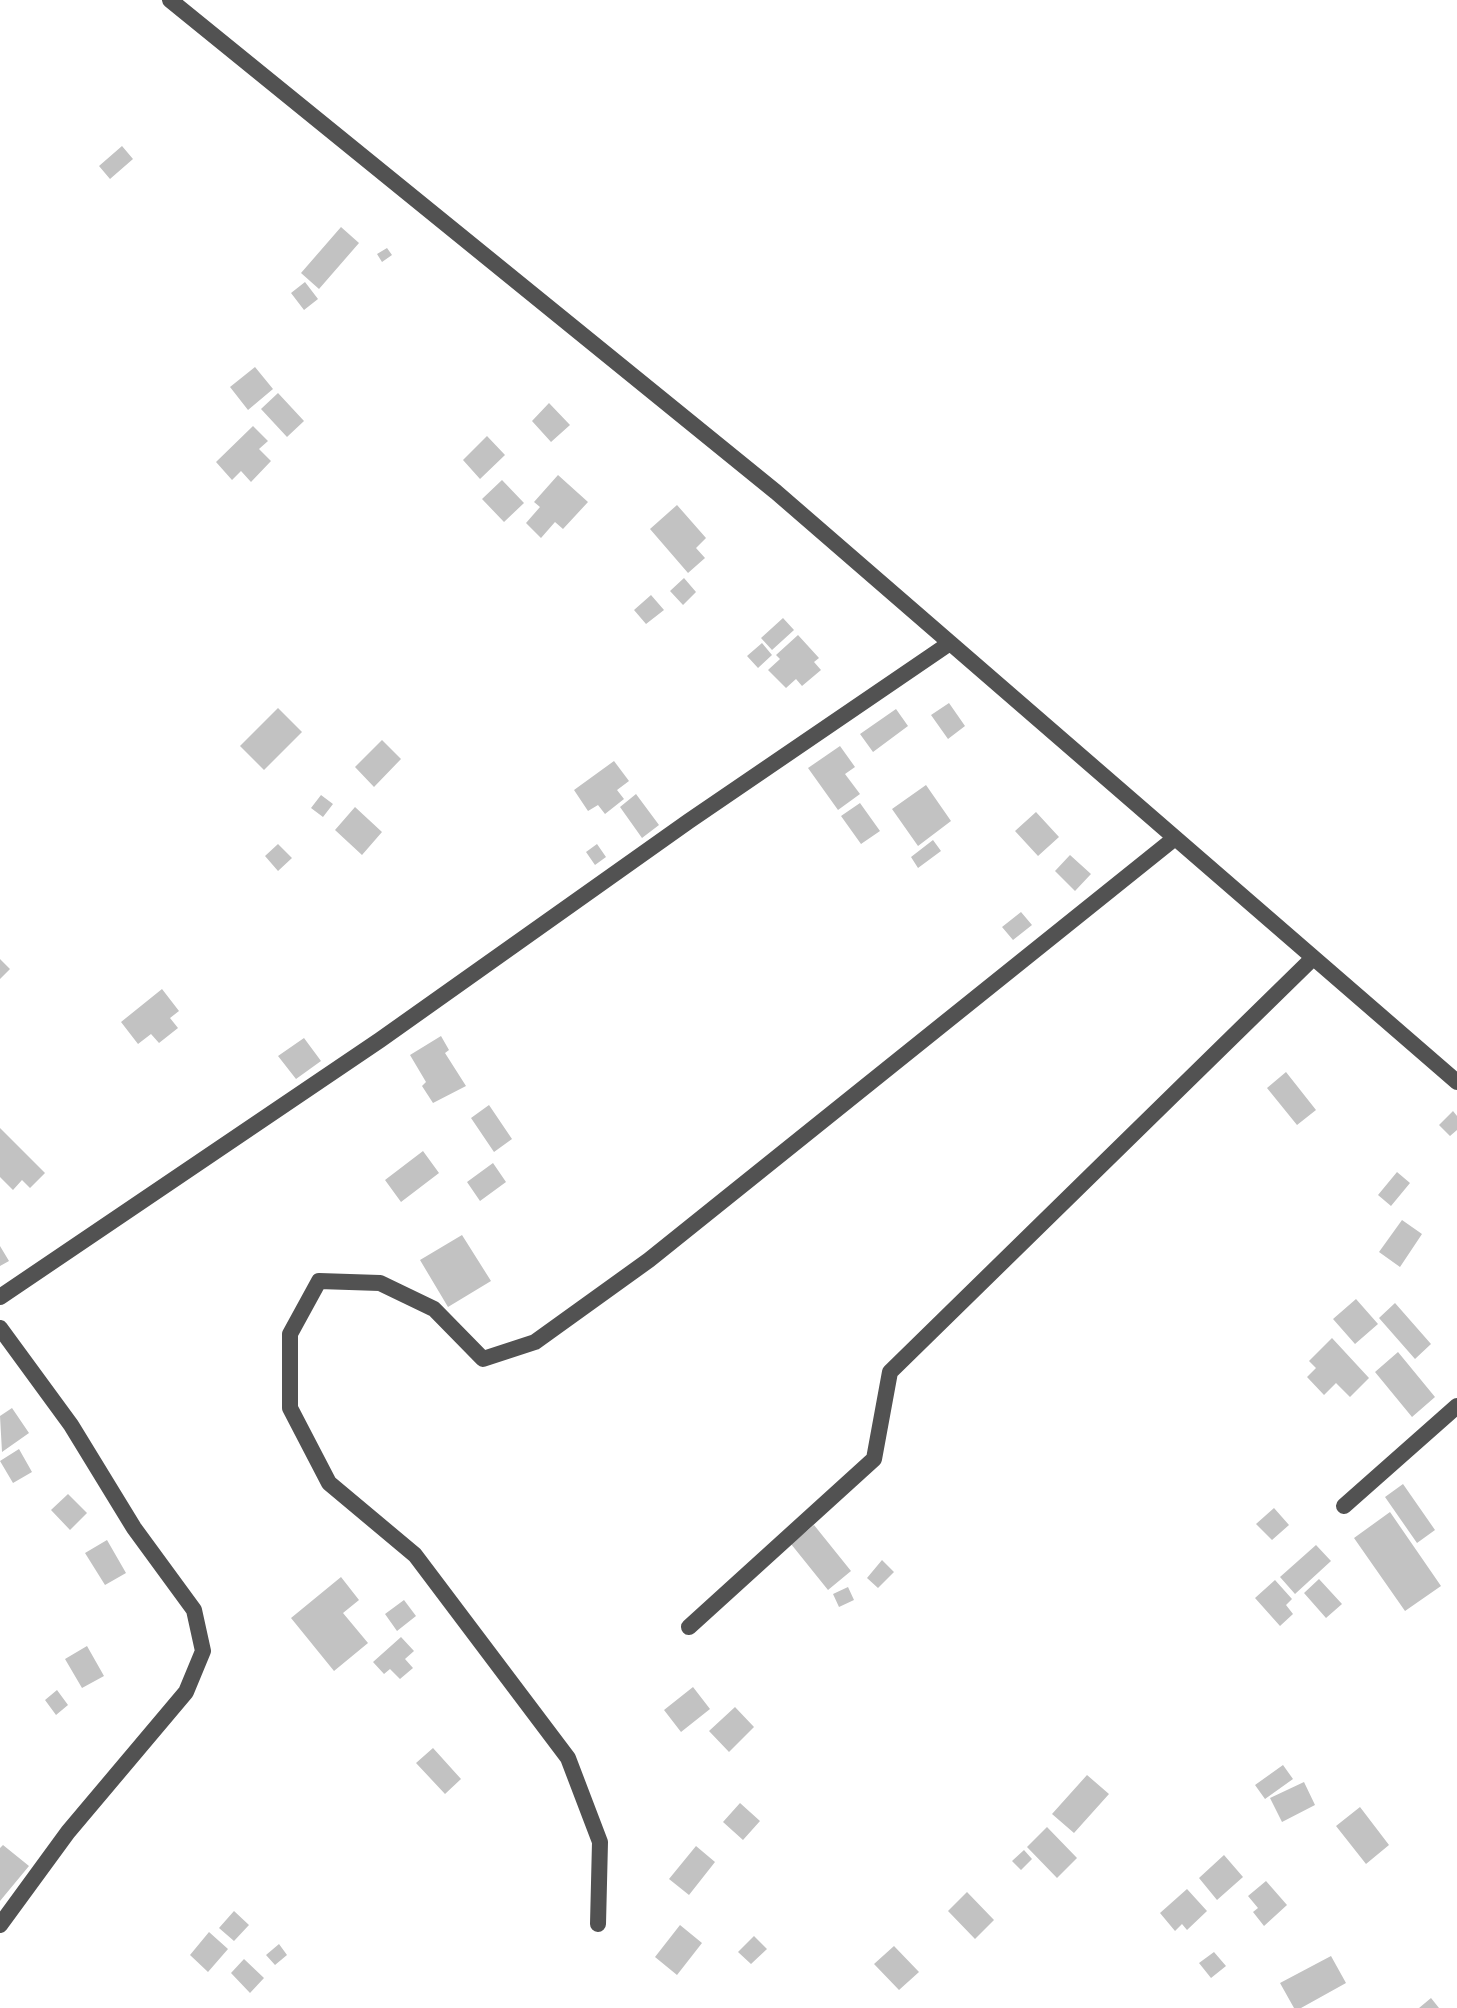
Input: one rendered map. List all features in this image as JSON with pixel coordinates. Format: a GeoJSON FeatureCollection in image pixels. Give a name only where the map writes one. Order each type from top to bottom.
{"type":"FeatureCollection","features":[{"type":"Feature","properties":{"kind":"street"},"geometry":{"type":"LineString","coordinates":[[170,0],[776,492],[1457,1082]]}},
{"type":"Feature","properties":{"kind":"street"},"geometry":{"type":"LineString","coordinates":[[0,1297],[380,1040],[689,821],[950,643]]}},
{"type":"Feature","properties":{"kind":"street"},"geometry":{"type":"LineString","coordinates":[[598,1924],[600,1842],[568,1758],[415,1555],[329,1483],[290,1408],[290,1334],[319,1281],[380,1283],[434,1309],[483,1359],[535,1342],[649,1260],[1175,838]]}},
{"type":"Feature","properties":{"kind":"street"},"geometry":{"type":"LineString","coordinates":[[689,1627],[874,1459],[890,1372],[1313,958]]}},
{"type":"Feature","properties":{"kind":"street"},"geometry":{"type":"LineString","coordinates":[[0,1328],[71,1425],[134,1528],[194,1610],[203,1651],[186,1692],[68,1832],[0,1925]]}},
{"type":"Feature","properties":{"kind":"street"},"geometry":{"type":"LineString","coordinates":[[1344,1506],[1457,1406]]}},
{"type":"Feature","properties":{"kind":"building"},"geometry":{"type":"Polygon","coordinates":[[[122,146],[133,159],[110,179],[99,166],[122,146]]]}},
{"type":"Feature","properties":{"kind":"building"},"geometry":{"type":"Polygon","coordinates":[[[341,227],[359,243],[319,289],[301,273],[341,227]]]}},
{"type":"Feature","properties":{"kind":"building"},"geometry":{"type":"Polygon","coordinates":[[[387,248],[392,255],[382,262],[377,254],[387,248]]]}},
{"type":"Feature","properties":{"kind":"building"},"geometry":{"type":"Polygon","coordinates":[[[305,282],[318,299],[304,310],[291,293],[305,282]]]}},
{"type":"Feature","properties":{"kind":"building"},"geometry":{"type":"Polygon","coordinates":[[[255,367],[273,389],[248,410],[230,387],[255,367]]]}},
{"type":"Feature","properties":{"kind":"building"},"geometry":{"type":"Polygon","coordinates":[[[278,393],[304,421],[287,437],[261,409],[278,393]]]}},
{"type":"Feature","properties":{"kind":"building"},"geometry":{"type":"Polygon","coordinates":[[[549,403],[570,425],[551,442],[532,421],[549,403]]]}},
{"type":"Feature","properties":{"kind":"building"},"geometry":{"type":"Polygon","coordinates":[[[253,426],[268,441],[259,449],[271,461],[251,482],[241,471],[232,480],[216,462],[253,426]]]}},
{"type":"Feature","properties":{"kind":"building"},"geometry":{"type":"Polygon","coordinates":[[[487,436],[505,455],[480,479],[463,460],[487,436]]]}},
{"type":"Feature","properties":{"kind":"building"},"geometry":{"type":"Polygon","coordinates":[[[558,475],[588,502],[563,529],[555,522],[541,538],[526,523],[540,507],[534,502],[558,475]]]}},
{"type":"Feature","properties":{"kind":"building"},"geometry":{"type":"Polygon","coordinates":[[[502,480],[524,503],[504,522],[482,499],[502,480]]]}},
{"type":"Feature","properties":{"kind":"building"},"geometry":{"type":"Polygon","coordinates":[[[677,505],[706,538],[696,548],[705,558],[688,573],[650,529],[677,505]]]}},
{"type":"Feature","properties":{"kind":"building"},"geometry":{"type":"Polygon","coordinates":[[[684,578],[696,592],[683,605],[670,591],[684,578]]]}},
{"type":"Feature","properties":{"kind":"building"},"geometry":{"type":"Polygon","coordinates":[[[651,595],[664,610],[646,624],[634,610],[651,595]]]}},
{"type":"Feature","properties":{"kind":"building"},"geometry":{"type":"Polygon","coordinates":[[[783,618],[794,630],[772,650],[761,638],[783,618]]]}},
{"type":"Feature","properties":{"kind":"building"},"geometry":{"type":"Polygon","coordinates":[[[798,635],[819,658],[814,662],[821,670],[802,686],[796,679],[786,688],[768,670],[780,659],[776,655],[798,635]]]}},
{"type":"Feature","properties":{"kind":"building"},"geometry":{"type":"Polygon","coordinates":[[[762,643],[772,655],[758,668],[747,656],[762,643]]]}},
{"type":"Feature","properties":{"kind":"building"},"geometry":{"type":"Polygon","coordinates":[[[949,703],[965,726],[948,739],[931,715],[949,703]]]}},
{"type":"Feature","properties":{"kind":"building"},"geometry":{"type":"Polygon","coordinates":[[[278,708],[302,732],[264,770],[240,746],[278,708]]]}},
{"type":"Feature","properties":{"kind":"building"},"geometry":{"type":"Polygon","coordinates":[[[896,709],[908,726],[873,752],[860,734],[896,709]]]}},
{"type":"Feature","properties":{"kind":"building"},"geometry":{"type":"Polygon","coordinates":[[[382,740],[401,759],[374,787],[355,767],[382,740]]]}},
{"type":"Feature","properties":{"kind":"building"},"geometry":{"type":"Polygon","coordinates":[[[840,746],[855,767],[845,774],[860,794],[838,810],[808,768],[840,746]]]}},
{"type":"Feature","properties":{"kind":"building"},"geometry":{"type":"Polygon","coordinates":[[[614,761],[629,781],[617,790],[624,799],[605,814],[598,805],[588,811],[574,790],[614,761]]]}},
{"type":"Feature","properties":{"kind":"building"},"geometry":{"type":"Polygon","coordinates":[[[926,785],[951,821],[918,846],[892,809],[926,785]]]}},
{"type":"Feature","properties":{"kind":"building"},"geometry":{"type":"Polygon","coordinates":[[[636,794],[659,825],[642,838],[620,807],[636,794]]]}},
{"type":"Feature","properties":{"kind":"building"},"geometry":{"type":"Polygon","coordinates":[[[321,795],[333,804],[323,817],[311,808],[321,795]]]}},
{"type":"Feature","properties":{"kind":"building"},"geometry":{"type":"Polygon","coordinates":[[[860,803],[880,831],[861,844],[841,816],[860,803]]]}},
{"type":"Feature","properties":{"kind":"building"},"geometry":{"type":"Polygon","coordinates":[[[355,807],[382,832],[362,855],[335,830],[355,807]]]}},
{"type":"Feature","properties":{"kind":"building"},"geometry":{"type":"Polygon","coordinates":[[[1036,812],[1059,837],[1038,856],[1015,831],[1036,812]]]}},
{"type":"Feature","properties":{"kind":"building"},"geometry":{"type":"Polygon","coordinates":[[[933,840],[941,851],[918,868],[911,857],[933,840]]]}},
{"type":"Feature","properties":{"kind":"building"},"geometry":{"type":"Polygon","coordinates":[[[278,844],[292,858],[278,871],[265,856],[278,844]]]}},
{"type":"Feature","properties":{"kind":"building"},"geometry":{"type":"Polygon","coordinates":[[[597,844],[606,857],[595,865],[586,852],[597,844]]]}},
{"type":"Feature","properties":{"kind":"building"},"geometry":{"type":"Polygon","coordinates":[[[1070,855],[1091,874],[1075,891],[1055,871],[1070,855]]]}},
{"type":"Feature","properties":{"kind":"building"},"geometry":{"type":"Polygon","coordinates":[[[1021,912],[1032,925],[1013,940],[1002,927],[1021,912]]]}},
{"type":"Feature","properties":{"kind":"building"},"geometry":{"type":"Polygon","coordinates":[[[0,959],[10,969],[0,979],[0,959]]]}},
{"type":"Feature","properties":{"kind":"building"},"geometry":{"type":"Polygon","coordinates":[[[162,989],[179,1011],[170,1018],[178,1028],[159,1043],[151,1034],[138,1044],[121,1022],[162,989]]]}},
{"type":"Feature","properties":{"kind":"building"},"geometry":{"type":"Polygon","coordinates":[[[441,1036],[449,1050],[445,1053],[466,1086],[433,1103],[422,1086],[426,1082],[410,1055],[441,1036]]]}},
{"type":"Feature","properties":{"kind":"building"},"geometry":{"type":"Polygon","coordinates":[[[304,1038],[321,1061],[296,1079],[278,1056],[304,1038]]]}},
{"type":"Feature","properties":{"kind":"building"},"geometry":{"type":"Polygon","coordinates":[[[1286,1072],[1316,1110],[1297,1125],[1267,1088],[1286,1072]]]}},
{"type":"Feature","properties":{"kind":"building"},"geometry":{"type":"Polygon","coordinates":[[[489,1105],[512,1139],[494,1152],[471,1118],[489,1105]]]}},
{"type":"Feature","properties":{"kind":"building"},"geometry":{"type":"Polygon","coordinates":[[[1453,1111],[1457,1116],[1457,1130],[1450,1136],[1439,1125],[1453,1111]]]}},
{"type":"Feature","properties":{"kind":"building"},"geometry":{"type":"Polygon","coordinates":[[[0,1128],[45,1173],[30,1188],[22,1180],[13,1190],[0,1177],[0,1128]]]}},
{"type":"Feature","properties":{"kind":"building"},"geometry":{"type":"Polygon","coordinates":[[[423,1151],[439,1173],[401,1202],[385,1180],[423,1151]]]}},
{"type":"Feature","properties":{"kind":"building"},"geometry":{"type":"Polygon","coordinates":[[[493,1163],[506,1182],[480,1201],[467,1182],[493,1163]]]}},
{"type":"Feature","properties":{"kind":"building"},"geometry":{"type":"Polygon","coordinates":[[[1397,1172],[1410,1183],[1391,1206],[1378,1195],[1397,1172]]]}},
{"type":"Feature","properties":{"kind":"building"},"geometry":{"type":"Polygon","coordinates":[[[1402,1220],[1422,1234],[1400,1267],[1379,1252],[1402,1220]]]}},
{"type":"Feature","properties":{"kind":"building"},"geometry":{"type":"Polygon","coordinates":[[[462,1235],[491,1281],[448,1307],[420,1260],[462,1235]]]}},
{"type":"Feature","properties":{"kind":"building"},"geometry":{"type":"Polygon","coordinates":[[[0,1246],[9,1261],[0,1266],[0,1246]]]}},
{"type":"Feature","properties":{"kind":"building"},"geometry":{"type":"Polygon","coordinates":[[[1356,1299],[1378,1324],[1355,1344],[1333,1319],[1356,1299]]]}},
{"type":"Feature","properties":{"kind":"building"},"geometry":{"type":"Polygon","coordinates":[[[1395,1303],[1431,1344],[1415,1359],[1379,1318],[1395,1303]]]}},
{"type":"Feature","properties":{"kind":"building"},"geometry":{"type":"Polygon","coordinates":[[[1332,1338],[1369,1378],[1350,1397],[1336,1383],[1324,1395],[1307,1377],[1316,1368],[1309,1361],[1332,1338]]]}},
{"type":"Feature","properties":{"kind":"building"},"geometry":{"type":"Polygon","coordinates":[[[1398,1352],[1435,1397],[1412,1417],[1375,1372],[1398,1352]]]}},
{"type":"Feature","properties":{"kind":"building"},"geometry":{"type":"Polygon","coordinates":[[[12,1408],[29,1433],[2,1452],[0,1416],[12,1408]]]}},
{"type":"Feature","properties":{"kind":"building"},"geometry":{"type":"Polygon","coordinates":[[[19,1449],[32,1472],[13,1483],[0,1461],[19,1449]]]}},
{"type":"Feature","properties":{"kind":"building"},"geometry":{"type":"Polygon","coordinates":[[[1403,1484],[1435,1530],[1417,1543],[1385,1497],[1403,1484]]]}},
{"type":"Feature","properties":{"kind":"building"},"geometry":{"type":"Polygon","coordinates":[[[68,1494],[87,1513],[70,1530],[51,1510],[68,1494]]]}},
{"type":"Feature","properties":{"kind":"building"},"geometry":{"type":"Polygon","coordinates":[[[1274,1508],[1289,1525],[1272,1540],[1256,1524],[1274,1508]]]}},
{"type":"Feature","properties":{"kind":"building"},"geometry":{"type":"Polygon","coordinates":[[[1390,1512],[1441,1586],[1405,1611],[1354,1538],[1390,1512]]]}},
{"type":"Feature","properties":{"kind":"building"},"geometry":{"type":"Polygon","coordinates":[[[814,1525],[851,1571],[828,1590],[791,1544],[814,1525]]]}},
{"type":"Feature","properties":{"kind":"building"},"geometry":{"type":"Polygon","coordinates":[[[107,1540],[126,1573],[105,1585],[85,1553],[107,1540]]]}},
{"type":"Feature","properties":{"kind":"building"},"geometry":{"type":"Polygon","coordinates":[[[1316,1545],[1331,1561],[1295,1594],[1280,1577],[1316,1545]]]}},
{"type":"Feature","properties":{"kind":"building"},"geometry":{"type":"Polygon","coordinates":[[[882,1560],[894,1572],[878,1588],[867,1578],[882,1560]]]}},
{"type":"Feature","properties":{"kind":"building"},"geometry":{"type":"Polygon","coordinates":[[[341,1577],[359,1600],[343,1613],[368,1643],[334,1671],[291,1618],[341,1577]]]}},
{"type":"Feature","properties":{"kind":"building"},"geometry":{"type":"Polygon","coordinates":[[[1319,1579],[1342,1604],[1326,1618],[1304,1593],[1319,1579]]]}},
{"type":"Feature","properties":{"kind":"building"},"geometry":{"type":"Polygon","coordinates":[[[1275,1580],[1292,1599],[1286,1605],[1293,1614],[1280,1626],[1255,1598],[1275,1580]]]}},
{"type":"Feature","properties":{"kind":"building"},"geometry":{"type":"Polygon","coordinates":[[[848,1587],[854,1600],[839,1607],[833,1594],[848,1587]]]}},
{"type":"Feature","properties":{"kind":"building"},"geometry":{"type":"Polygon","coordinates":[[[404,1600],[416,1616],[397,1631],[385,1614],[404,1600]]]}},
{"type":"Feature","properties":{"kind":"building"},"geometry":{"type":"Polygon","coordinates":[[[401,1637],[414,1651],[405,1659],[413,1668],[400,1679],[390,1669],[384,1674],[373,1662],[401,1637]]]}},
{"type":"Feature","properties":{"kind":"building"},"geometry":{"type":"Polygon","coordinates":[[[87,1646],[104,1676],[82,1688],[65,1659],[87,1646]]]}},
{"type":"Feature","properties":{"kind":"building"},"geometry":{"type":"Polygon","coordinates":[[[693,1687],[710,1709],[681,1732],[664,1710],[693,1687]]]}},
{"type":"Feature","properties":{"kind":"building"},"geometry":{"type":"Polygon","coordinates":[[[57,1690],[68,1705],[56,1715],[45,1700],[57,1690]]]}},
{"type":"Feature","properties":{"kind":"building"},"geometry":{"type":"Polygon","coordinates":[[[735,1707],[754,1727],[729,1752],[709,1731],[735,1707]]]}},
{"type":"Feature","properties":{"kind":"building"},"geometry":{"type":"Polygon","coordinates":[[[433,1748],[461,1779],[445,1794],[416,1763],[433,1748]]]}},
{"type":"Feature","properties":{"kind":"building"},"geometry":{"type":"Polygon","coordinates":[[[1283,1765],[1293,1779],[1265,1799],[1255,1785],[1283,1765]]]}},
{"type":"Feature","properties":{"kind":"building"},"geometry":{"type":"Polygon","coordinates":[[[1087,1775],[1109,1794],[1074,1833],[1052,1814],[1087,1775]]]}},
{"type":"Feature","properties":{"kind":"building"},"geometry":{"type":"Polygon","coordinates":[[[1304,1782],[1315,1805],[1282,1822],[1270,1798],[1304,1782]]]}},
{"type":"Feature","properties":{"kind":"building"},"geometry":{"type":"Polygon","coordinates":[[[740,1803],[760,1821],[743,1840],[723,1822],[740,1803]]]}},
{"type":"Feature","properties":{"kind":"building"},"geometry":{"type":"Polygon","coordinates":[[[1360,1807],[1389,1845],[1366,1864],[1336,1826],[1360,1807]]]}},
{"type":"Feature","properties":{"kind":"building"},"geometry":{"type":"Polygon","coordinates":[[[1047,1827],[1077,1858],[1057,1878],[1027,1847],[1047,1827]]]}},
{"type":"Feature","properties":{"kind":"building"},"geometry":{"type":"Polygon","coordinates":[[[3,1845],[29,1866],[0,1901],[0,1848],[3,1845]]]}},
{"type":"Feature","properties":{"kind":"building"},"geometry":{"type":"Polygon","coordinates":[[[696,1846],[715,1862],[689,1895],[669,1879],[696,1846]]]}},
{"type":"Feature","properties":{"kind":"building"},"geometry":{"type":"Polygon","coordinates":[[[1024,1850],[1032,1859],[1021,1870],[1012,1861],[1024,1850]]]}},
{"type":"Feature","properties":{"kind":"building"},"geometry":{"type":"Polygon","coordinates":[[[1224,1855],[1243,1877],[1217,1900],[1199,1878],[1224,1855]]]}},
{"type":"Feature","properties":{"kind":"building"},"geometry":{"type":"Polygon","coordinates":[[[1266,1881],[1287,1905],[1264,1926],[1253,1912],[1258,1908],[1248,1896],[1266,1881]]]}},
{"type":"Feature","properties":{"kind":"building"},"geometry":{"type":"Polygon","coordinates":[[[1187,1889],[1207,1911],[1187,1930],[1182,1924],[1175,1931],[1160,1913],[1187,1889]]]}},
{"type":"Feature","properties":{"kind":"building"},"geometry":{"type":"Polygon","coordinates":[[[967,1892],[994,1920],[975,1939],[948,1911],[967,1892]]]}},
{"type":"Feature","properties":{"kind":"building"},"geometry":{"type":"Polygon","coordinates":[[[234,1911],[249,1925],[234,1941],[219,1928],[234,1911]]]}},
{"type":"Feature","properties":{"kind":"building"},"geometry":{"type":"Polygon","coordinates":[[[680,1925],[702,1943],[677,1975],[655,1957],[680,1925]]]}},
{"type":"Feature","properties":{"kind":"building"},"geometry":{"type":"Polygon","coordinates":[[[209,1932],[228,1949],[208,1972],[190,1955],[209,1932]]]}},
{"type":"Feature","properties":{"kind":"building"},"geometry":{"type":"Polygon","coordinates":[[[754,1936],[767,1949],[751,1964],[738,1952],[754,1936]]]}},
{"type":"Feature","properties":{"kind":"building"},"geometry":{"type":"Polygon","coordinates":[[[279,1944],[287,1955],[275,1965],[266,1955],[279,1944]]]}},
{"type":"Feature","properties":{"kind":"building"},"geometry":{"type":"Polygon","coordinates":[[[894,1946],[919,1972],[899,1990],[874,1964],[894,1946]]]}},
{"type":"Feature","properties":{"kind":"building"},"geometry":{"type":"Polygon","coordinates":[[[1214,1952],[1226,1966],[1211,1978],[1199,1963],[1214,1952]]]}},
{"type":"Feature","properties":{"kind":"building"},"geometry":{"type":"Polygon","coordinates":[[[1331,1956],[1346,1983],[1301,2008],[1294,2008],[1280,1983],[1331,1956]]]}},
{"type":"Feature","properties":{"kind":"building"},"geometry":{"type":"Polygon","coordinates":[[[244,1959],[264,1978],[250,1993],[231,1973],[244,1959]]]}},
{"type":"Feature","properties":{"kind":"building"},"geometry":{"type":"Polygon","coordinates":[[[1431,1998],[1439,2008],[1419,2008],[1431,1998]]]}}]}
